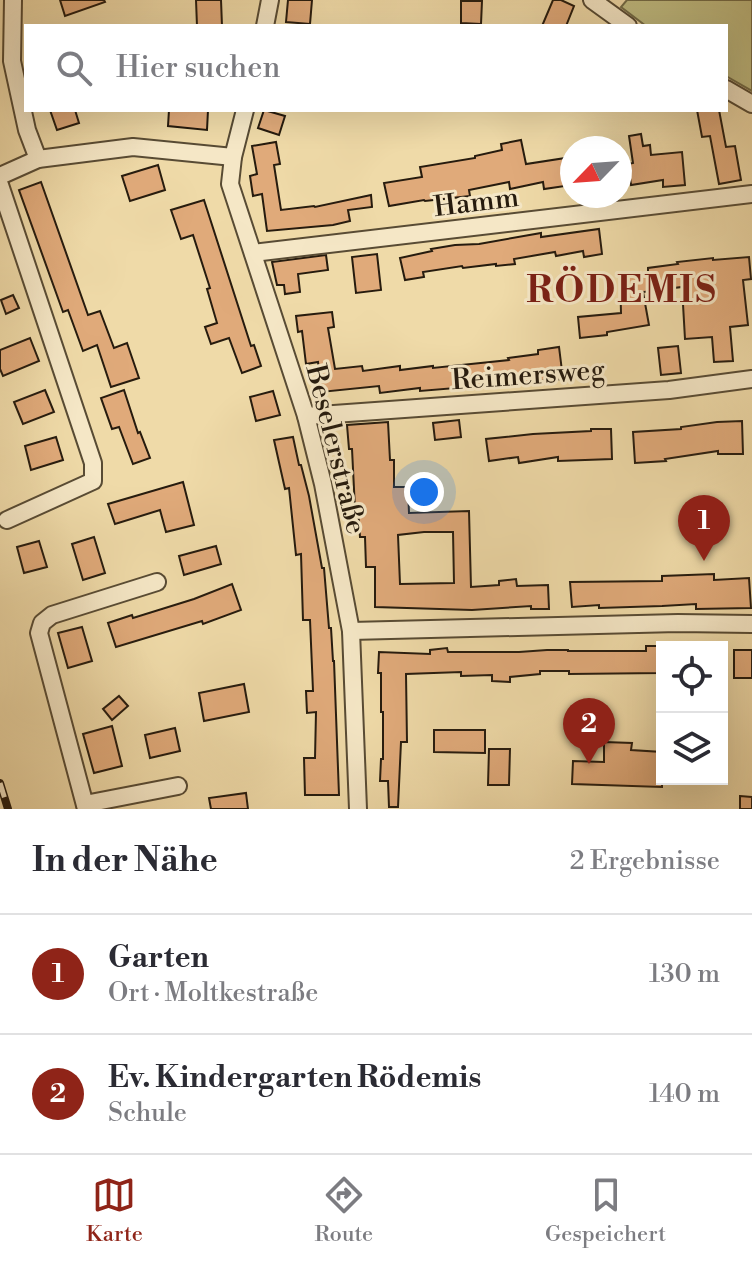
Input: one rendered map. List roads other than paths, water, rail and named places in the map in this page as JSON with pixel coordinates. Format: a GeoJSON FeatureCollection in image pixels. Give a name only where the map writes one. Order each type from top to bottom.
{"type":"FeatureCollection","features":[{"type":"Feature","properties":{"kind":"street"},"geometry":{"type":"LineString","coordinates":[[13,0],[12,61],[27,130],[38,159]]}},
{"type":"Feature","properties":{"kind":"street"},"geometry":{"type":"LineString","coordinates":[[265,24],[270,0]]}},
{"type":"Feature","properties":{"kind":"street"},"geometry":{"type":"LineString","coordinates":[[592,0],[625,24]]}},
{"type":"Feature","properties":{"kind":"street"},"geometry":{"type":"LineString","coordinates":[[728,90],[752,104]]}},
{"type":"Feature","properties":{"kind":"street","name":"Beselerstraße"},"geometry":{"type":"LineString","coordinates":[[244,112],[230,184],[306,416],[323,484],[351,631],[358,809]]}},
{"type":"Feature","properties":{"kind":"street"},"geometry":{"type":"LineString","coordinates":[[0,176],[38,159],[133,147],[233,157]]}},
{"type":"Feature","properties":{"kind":"street"},"geometry":{"type":"LineString","coordinates":[[0,185],[93,463],[93,481],[7,520]]}},
{"type":"Feature","properties":{"kind":"street","name":"Hamm"},"geometry":{"type":"LineString","coordinates":[[253,253],[752,194]]}},
{"type":"Feature","properties":{"kind":"street","name":"Reimersweg"},"geometry":{"type":"LineString","coordinates":[[306,416],[669,390],[752,379]]}},
{"type":"Feature","properties":{"kind":"street"},"geometry":{"type":"LineString","coordinates":[[157,582],[52,615],[42,623],[39,633],[85,806],[178,786]]}},
{"type":"Feature","properties":{"kind":"street"},"geometry":{"type":"LineString","coordinates":[[351,631],[752,624]]}},
{"type":"Feature","properties":{"kind":"railway"},"geometry":{"type":"LineString","coordinates":[[0,783],[8,809]]}},
{"type":"Feature","properties":{"kind":"place","name":"Garten"},"geometry":{"type":"Point","coordinates":[704,561]}},
{"type":"Feature","properties":{"kind":"place","name":"Ev. Kindergarten Rödemis"},"geometry":{"type":"Point","coordinates":[589,764]}},
{"type":"Feature","properties":{"kind":"district","name":"RÖDEMIS"},"geometry":{"type":"Point","coordinates":[622,289]}}]}
